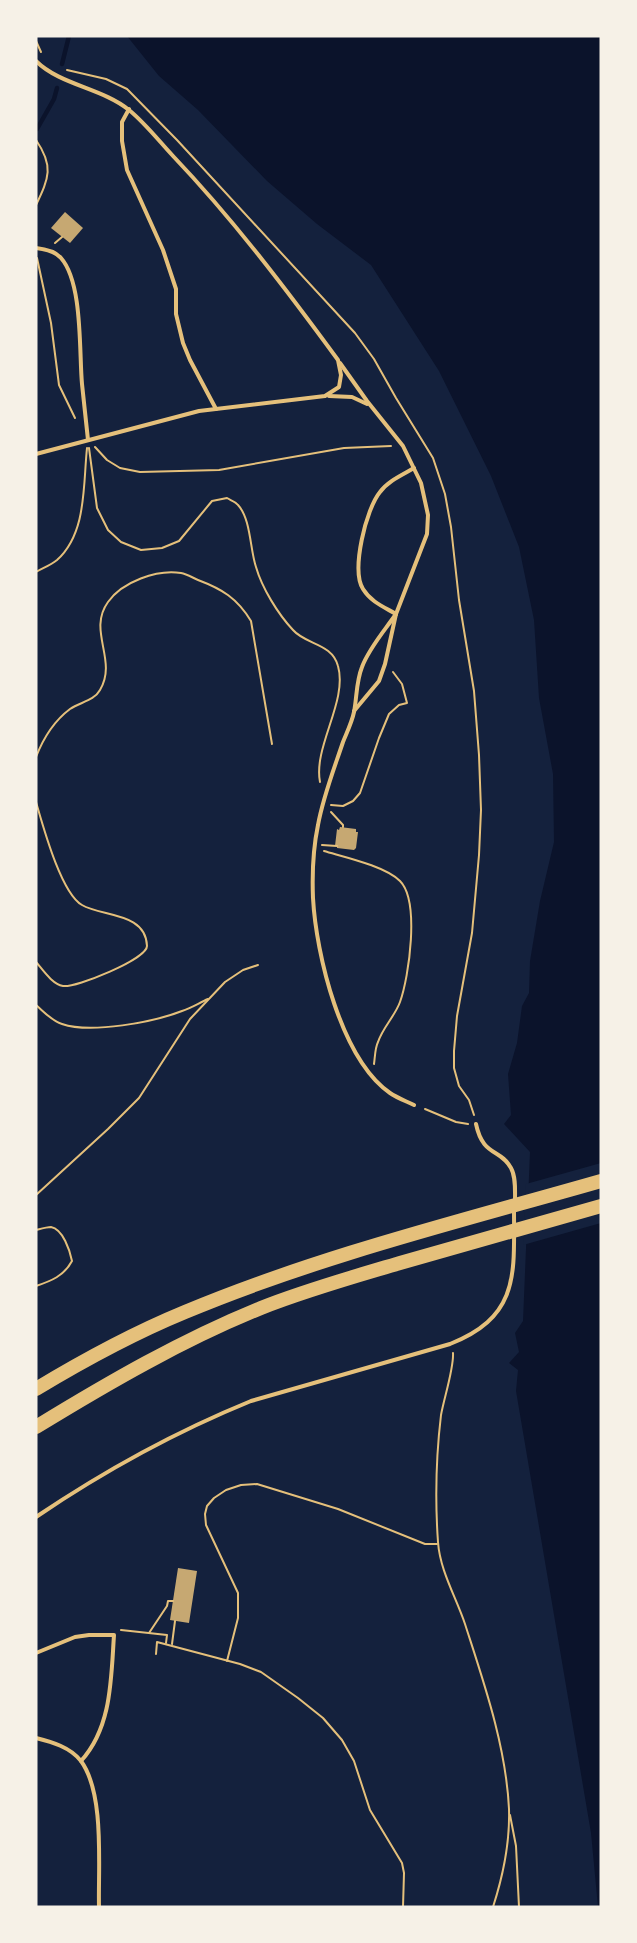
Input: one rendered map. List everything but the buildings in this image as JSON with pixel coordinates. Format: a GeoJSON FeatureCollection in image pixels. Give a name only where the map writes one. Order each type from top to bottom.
{"type":"FeatureCollection","features":[{"type":"Feature","properties":{"kind":"highway"},"geometry":{"type":"LineString","coordinates":[[36,1389],[97,1354],[155,1325],[235,1292],[309,1266],[601,1182]]}},
{"type":"Feature","properties":{"kind":"highway"},"geometry":{"type":"LineString","coordinates":[[36,1427],[168,1352],[259,1309],[329,1284],[601,1206]]}},
{"type":"Feature","properties":{"kind":"lane"},"geometry":{"type":"LineString","coordinates":[[36,61],[45,70]]}},
{"type":"Feature","properties":{"kind":"lane"},"geometry":{"type":"LineString","coordinates":[[36,69],[45,70],[93,90],[129,109],[188,171],[238,230],[338,360],[403,446],[414,468],[426,499],[427,534],[396,614],[379,681],[354,712]]}},
{"type":"Feature","properties":{"kind":"lane"},"geometry":{"type":"LineString","coordinates":[[129,109],[122,122],[122,141],[127,170],[163,250],[176,289],[176,314],[183,343],[216,409]]}},
{"type":"Feature","properties":{"kind":"lane"},"geometry":{"type":"LineString","coordinates":[[36,248],[46,249],[62,259],[67,266],[75,293],[88,440]]}},
{"type":"Feature","properties":{"kind":"lane"},"geometry":{"type":"LineString","coordinates":[[325,396],[339,387],[341,375],[338,360]]}},
{"type":"Feature","properties":{"kind":"lane"},"geometry":{"type":"LineString","coordinates":[[36,454],[180,415],[216,409],[325,396],[352,397],[371,406]]}},
{"type":"Feature","properties":{"kind":"lane"},"geometry":{"type":"LineString","coordinates":[[396,614],[367,595],[361,587],[358,570],[372,504],[388,483],[414,468]]}},
{"type":"Feature","properties":{"kind":"lane"},"geometry":{"type":"LineString","coordinates":[[396,614],[362,666],[354,712],[323,803],[314,847],[313,881],[315,919],[329,984],[345,1029],[356,1052],[373,1076],[389,1092],[414,1105]]}},
{"type":"Feature","properties":{"kind":"lane"},"geometry":{"type":"LineString","coordinates":[[36,1517],[83,1485],[133,1456],[219,1414],[283,1391],[450,1344],[469,1337],[485,1326],[506,1299],[514,1265],[514,1174],[507,1163],[479,1138],[476,1124]]}},
{"type":"Feature","properties":{"kind":"lane"},"geometry":{"type":"LineString","coordinates":[[36,1653],[75,1637],[114,1635],[108,1704],[92,1746],[81,1761]]}},
{"type":"Feature","properties":{"kind":"lane"},"geometry":{"type":"LineString","coordinates":[[36,1738],[64,1747],[73,1753],[81,1761],[91,1784],[97,1805],[99,1907]]}},
{"type":"Feature","properties":{"kind":"path"},"geometry":{"type":"LineString","coordinates":[[36,140],[48,163],[48,181],[36,205]]}},
{"type":"Feature","properties":{"kind":"path"},"geometry":{"type":"LineString","coordinates":[[36,255],[51,322],[59,385],[77,420]]}},
{"type":"Feature","properties":{"kind":"path"},"geometry":{"type":"LineString","coordinates":[[88,440],[107,460],[120,468],[140,472],[219,470],[344,448],[403,446]]}},
{"type":"Feature","properties":{"kind":"path"},"geometry":{"type":"LineString","coordinates":[[36,572],[54,562],[65,552],[77,528],[83,497],[88,440]]}},
{"type":"Feature","properties":{"kind":"path"},"geometry":{"type":"LineString","coordinates":[[88,440],[97,508],[108,530],[121,542],[141,550],[162,548],[179,541],[212,501],[227,498],[238,505],[246,520],[255,566],[264,588],[294,632],[330,651],[338,665],[340,690],[330,720],[318,773],[325,796]]}},
{"type":"Feature","properties":{"kind":"path"},"geometry":{"type":"LineString","coordinates":[[36,757],[43,739],[62,718],[70,710],[89,701],[100,691],[106,673],[106,656],[99,623],[109,601],[127,584],[150,575],[181,573],[220,588],[242,606],[251,621],[273,744]]}},
{"type":"Feature","properties":{"kind":"path"},"geometry":{"type":"LineString","coordinates":[[323,803],[337,807],[344,806],[360,793],[378,738],[389,714],[399,705],[407,703],[402,684],[385,664]]}},
{"type":"Feature","properties":{"kind":"path"},"geometry":{"type":"LineString","coordinates":[[36,802],[46,837],[72,896],[88,908],[119,915],[131,921],[140,928],[147,947],[145,953],[134,961],[74,986],[62,986],[52,981],[36,962]]}},
{"type":"Feature","properties":{"kind":"path"},"geometry":{"type":"LineString","coordinates":[[323,803],[343,827]]}},
{"type":"Feature","properties":{"kind":"path"},"geometry":{"type":"LineString","coordinates":[[314,847],[337,846]]}},
{"type":"Feature","properties":{"kind":"path"},"geometry":{"type":"LineString","coordinates":[[314,847],[380,869],[400,880],[407,890],[411,915],[411,957],[407,981],[399,1005],[377,1042],[373,1076]]}},
{"type":"Feature","properties":{"kind":"path"},"geometry":{"type":"LineString","coordinates":[[36,1195],[139,1098],[190,1019],[210,998],[233,976],[258,965]]}},
{"type":"Feature","properties":{"kind":"path"},"geometry":{"type":"LineString","coordinates":[[36,1005],[62,1024],[98,1027],[161,1018],[183,1011],[210,998]]}},
{"type":"Feature","properties":{"kind":"path"},"geometry":{"type":"LineString","coordinates":[[425,1109],[456,1122],[476,1124]]}},
{"type":"Feature","properties":{"kind":"path"},"geometry":{"type":"LineString","coordinates":[[36,1230],[55,1228],[65,1240],[72,1261],[61,1275],[36,1286]]}},
{"type":"Feature","properties":{"kind":"path"},"geometry":{"type":"LineString","coordinates":[[450,1344],[453,1358],[442,1413],[438,1451],[438,1545],[445,1572],[458,1602],[472,1646],[506,1774],[509,1811],[516,1846],[519,1907]]}},
{"type":"Feature","properties":{"kind":"path"},"geometry":{"type":"LineString","coordinates":[[227,1661],[238,1618],[238,1593],[206,1525],[205,1514],[207,1506],[226,1490],[241,1485],[257,1484],[338,1509],[425,1544],[438,1545]]}},
{"type":"Feature","properties":{"kind":"path"},"geometry":{"type":"LineString","coordinates":[[149,1633],[168,1601],[173,1601]]}},
{"type":"Feature","properties":{"kind":"path"},"geometry":{"type":"LineString","coordinates":[[172,1644],[175,1621]]}},
{"type":"Feature","properties":{"kind":"path"},"geometry":{"type":"LineString","coordinates":[[114,1635],[115,1630],[167,1635],[166,1643]]}},
{"type":"Feature","properties":{"kind":"path"},"geometry":{"type":"LineString","coordinates":[[156,1654],[157,1642],[172,1644],[261,1672],[323,1718],[342,1740],[354,1761],[370,1810],[402,1863],[403,1907]]}},
{"type":"Feature","properties":{"kind":"path"},"geometry":{"type":"LineString","coordinates":[[493,1907],[503,1874],[509,1811]]}},
{"type":"Feature","properties":{"kind":"water"},"geometry":{"type":"Polygon","coordinates":[[[127,36],[601,36],[601,1907],[598,1907],[591,1833],[516,1391],[518,1370],[509,1363],[519,1352],[515,1333],[523,1321],[530,1152],[504,1124],[511,1115],[508,1074],[517,1043],[522,1006],[529,993],[530,961],[540,901],[554,842],[553,774],[539,698],[534,620],[519,547],[491,476],[439,371],[371,265],[317,224],[267,181],[198,110],[159,76],[127,36]]]}},
{"type":"Feature","properties":{"kind":"pier"},"geometry":{"type":"Polygon","coordinates":[[[601,1163],[601,1223],[523,1245],[526,1184],[601,1163]]]}},
{"type":"Feature","properties":{"kind":"waterway"},"geometry":{"type":"LineString","coordinates":[[62,64],[69,36]]}},
{"type":"Feature","properties":{"kind":"waterway"},"geometry":{"type":"LineString","coordinates":[[37,129],[54,99],[57,88]]}}]}
